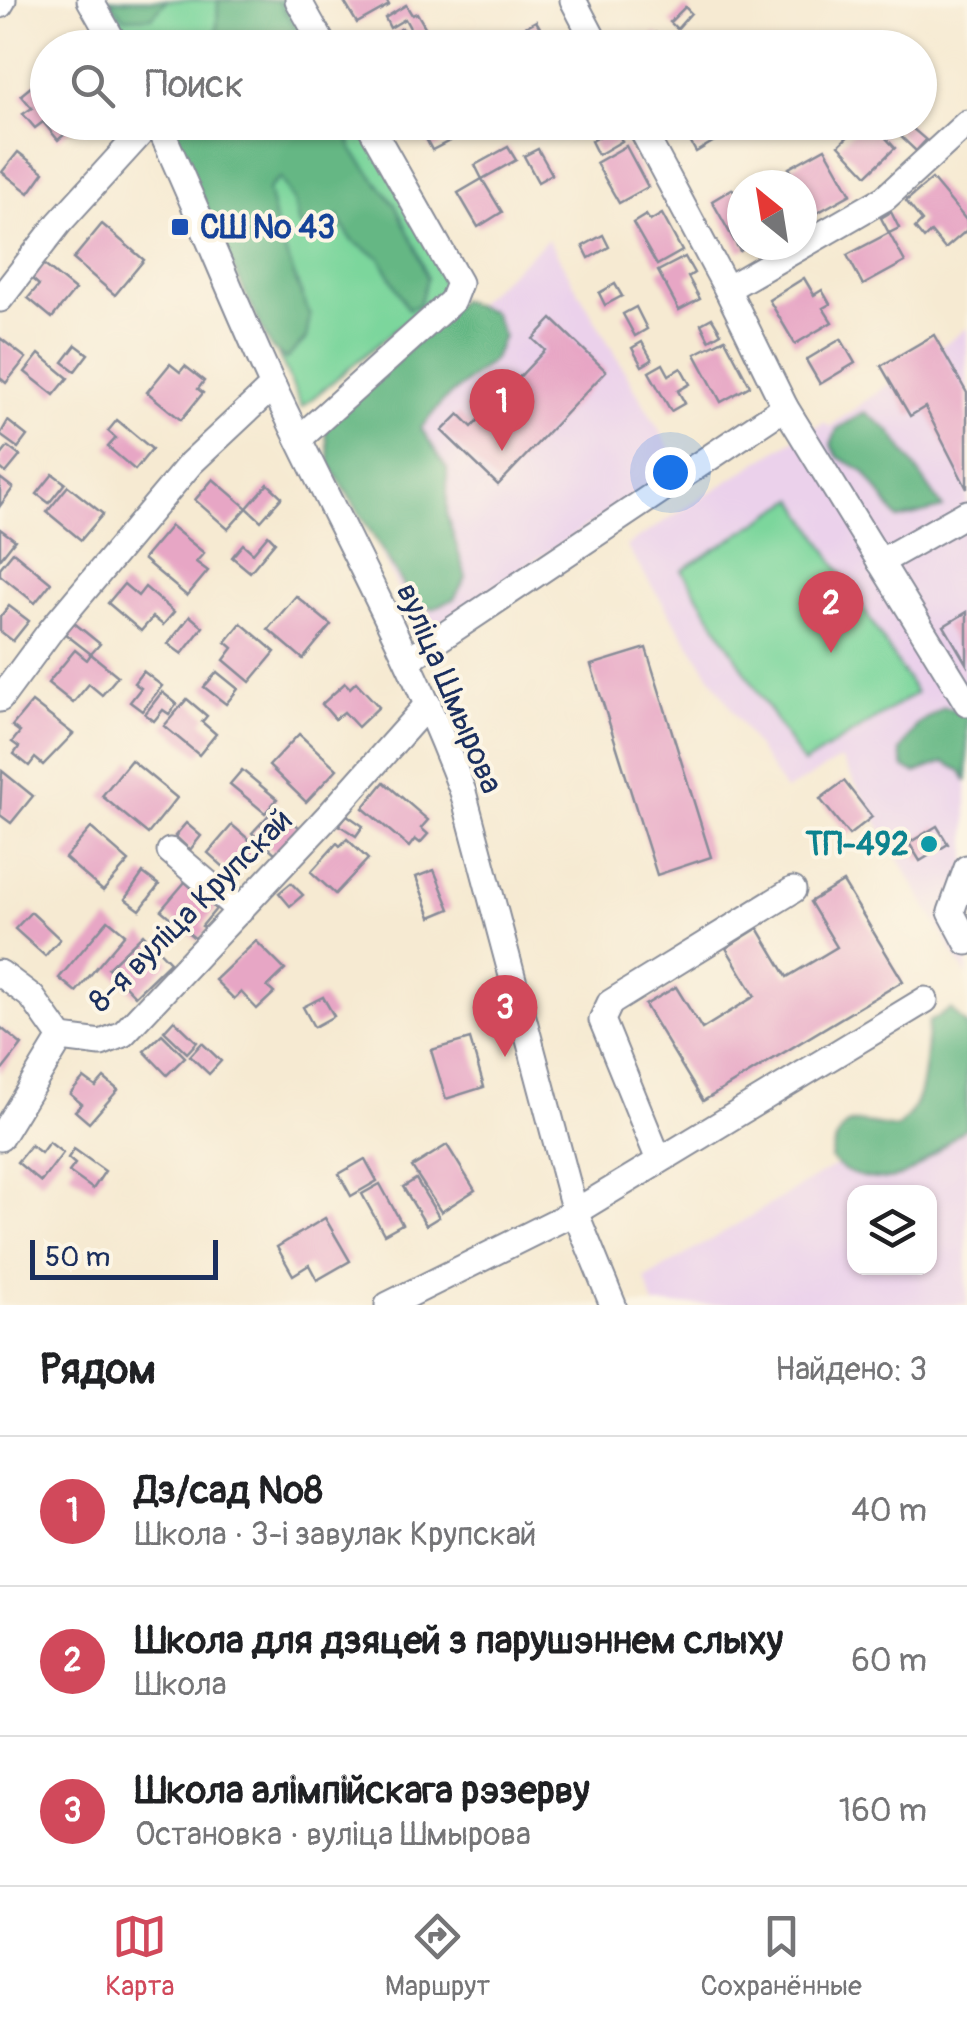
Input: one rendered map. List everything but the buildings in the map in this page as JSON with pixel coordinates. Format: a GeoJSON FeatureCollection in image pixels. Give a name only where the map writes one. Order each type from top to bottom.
{"type":"FeatureCollection","features":[{"type":"Feature","properties":{"kind":"street"},"geometry":{"type":"LineString","coordinates":[[90,0],[107,30]]}},
{"type":"Feature","properties":{"kind":"street"},"geometry":{"type":"LineString","coordinates":[[298,0],[315,30]]}},
{"type":"Feature","properties":{"kind":"street"},"geometry":{"type":"LineString","coordinates":[[573,0],[589,30]]}},
{"type":"Feature","properties":{"kind":"street"},"geometry":{"type":"LineString","coordinates":[[727,289],[885,198],[967,123]]}},
{"type":"Feature","properties":{"kind":"street"},"geometry":{"type":"LineString","coordinates":[[0,299],[59,223],[137,140]]}},
{"type":"Feature","properties":{"kind":"street","name":"вуліца Шмырова"},"geometry":{"type":"LineString","coordinates":[[162,140],[274,386],[409,660],[463,792],[574,1212],[613,1305]]}},
{"type":"Feature","properties":{"kind":"street"},"geometry":{"type":"LineString","coordinates":[[300,438],[452,301],[459,284],[378,140]]}},
{"type":"Feature","properties":{"kind":"street"},"geometry":{"type":"LineString","coordinates":[[648,140],[786,407],[967,703]]}},
{"type":"Feature","properties":{"kind":"street"},"geometry":{"type":"LineString","coordinates":[[0,700],[51,630],[191,463],[274,386]]}},
{"type":"Feature","properties":{"kind":"street"},"geometry":{"type":"LineString","coordinates":[[409,660],[786,407]]}},
{"type":"Feature","properties":{"kind":"street"},"geometry":{"type":"LineString","coordinates":[[880,562],[967,513]]}},
{"type":"Feature","properties":{"kind":"street","name":"8-я вуліца Крупскай"},"geometry":{"type":"LineString","coordinates":[[0,1138],[61,1038],[101,1043],[123,1034],[428,704]]}},
{"type":"Feature","properties":{"kind":"street"},"geometry":{"type":"LineString","coordinates":[[170,851],[240,910]]}},
{"type":"Feature","properties":{"kind":"street"},"geometry":{"type":"LineString","coordinates":[[967,868],[951,912],[967,942]]}},
{"type":"Feature","properties":{"kind":"street"},"geometry":{"type":"LineString","coordinates":[[659,1160],[602,1020],[610,1004],[793,890]]}},
{"type":"Feature","properties":{"kind":"street"},"geometry":{"type":"LineString","coordinates":[[0,973],[32,997],[61,1038]]}},
{"type":"Feature","properties":{"kind":"street"},"geometry":{"type":"LineString","coordinates":[[388,1305],[574,1212],[925,1000]]}},
{"type":"Feature","properties":{"kind":"shaded area"},"geometry":{"type":"Polygon","coordinates":[[[548,239],[680,466],[420,635],[325,436],[548,239]]]}},
{"type":"Feature","properties":{"kind":"shaded area"},"geometry":{"type":"Polygon","coordinates":[[[967,328],[967,977],[841,759],[785,791],[626,546],[801,435],[825,422],[829,427],[967,328]]]}},
{"type":"Feature","properties":{"kind":"shaded area"},"geometry":{"type":"Polygon","coordinates":[[[967,1087],[967,1305],[654,1305],[645,1279],[967,1087]]]}},
{"type":"Feature","properties":{"kind":"green space"},"geometry":{"type":"Polygon","coordinates":[[[106,0],[292,0],[309,30],[126,30],[106,0]]]}},
{"type":"Feature","properties":{"kind":"green space"},"geometry":{"type":"Polygon","coordinates":[[[109,0],[167,0],[152,17],[125,18],[109,0]]]}},
{"type":"Feature","properties":{"kind":"green space"},"geometry":{"type":"Polygon","coordinates":[[[218,0],[278,0],[297,30],[217,30],[218,0]]]}},
{"type":"Feature","properties":{"kind":"green space"},"geometry":{"type":"Polygon","coordinates":[[[173,140],[349,140],[353,151],[395,205],[416,248],[427,278],[419,305],[408,309],[380,258],[352,241],[338,217],[320,227],[299,226],[294,202],[280,178],[268,189],[277,231],[310,316],[306,339],[286,359],[271,348],[173,140]]]}},
{"type":"Feature","properties":{"kind":"green space"},"geometry":{"type":"Polygon","coordinates":[[[182,140],[371,140],[452,283],[302,407],[182,140]]]}},
{"type":"Feature","properties":{"kind":"green space"},"geometry":{"type":"Polygon","coordinates":[[[460,300],[493,312],[503,336],[494,359],[443,401],[421,428],[447,469],[447,515],[466,577],[454,599],[433,609],[415,604],[331,467],[325,427],[460,300]]]}},
{"type":"Feature","properties":{"kind":"green space"},"geometry":{"type":"Polygon","coordinates":[[[865,412],[890,431],[943,508],[898,519],[864,471],[838,457],[831,445],[837,429],[865,412]]]}},
{"type":"Feature","properties":{"kind":"green space"},"geometry":{"type":"Polygon","coordinates":[[[795,499],[916,693],[803,764],[682,570],[795,499]]]}},
{"type":"Feature","properties":{"kind":"green space"},"geometry":{"type":"Polygon","coordinates":[[[944,707],[967,713],[967,782],[961,771],[944,762],[916,773],[904,768],[900,751],[918,724],[944,707]]]}},
{"type":"Feature","properties":{"kind":"green space"},"geometry":{"type":"Polygon","coordinates":[[[951,1009],[967,1026],[967,1127],[904,1175],[865,1178],[838,1166],[831,1159],[844,1127],[859,1123],[896,1128],[906,1119],[923,1080],[929,1022],[951,1009]]]}},
{"type":"Feature","properties":{"kind":"place","name":"СШ № 43"},"geometry":{"type":"Point","coordinates":[180,227]}},
{"type":"Feature","properties":{"kind":"place","name":"Дз/сад №8"},"geometry":{"type":"Point","coordinates":[502,451]}},
{"type":"Feature","properties":{"kind":"place","name":"Школа для дзяцей з парушэннем слыху"},"geometry":{"type":"Point","coordinates":[831,653]}},
{"type":"Feature","properties":{"kind":"place","name":"ТП-492"},"geometry":{"type":"Point","coordinates":[929,844]}},
{"type":"Feature","properties":{"kind":"place","name":"Школа алімпійскага рэзерву"},"geometry":{"type":"Point","coordinates":[505,1057]}}]}
